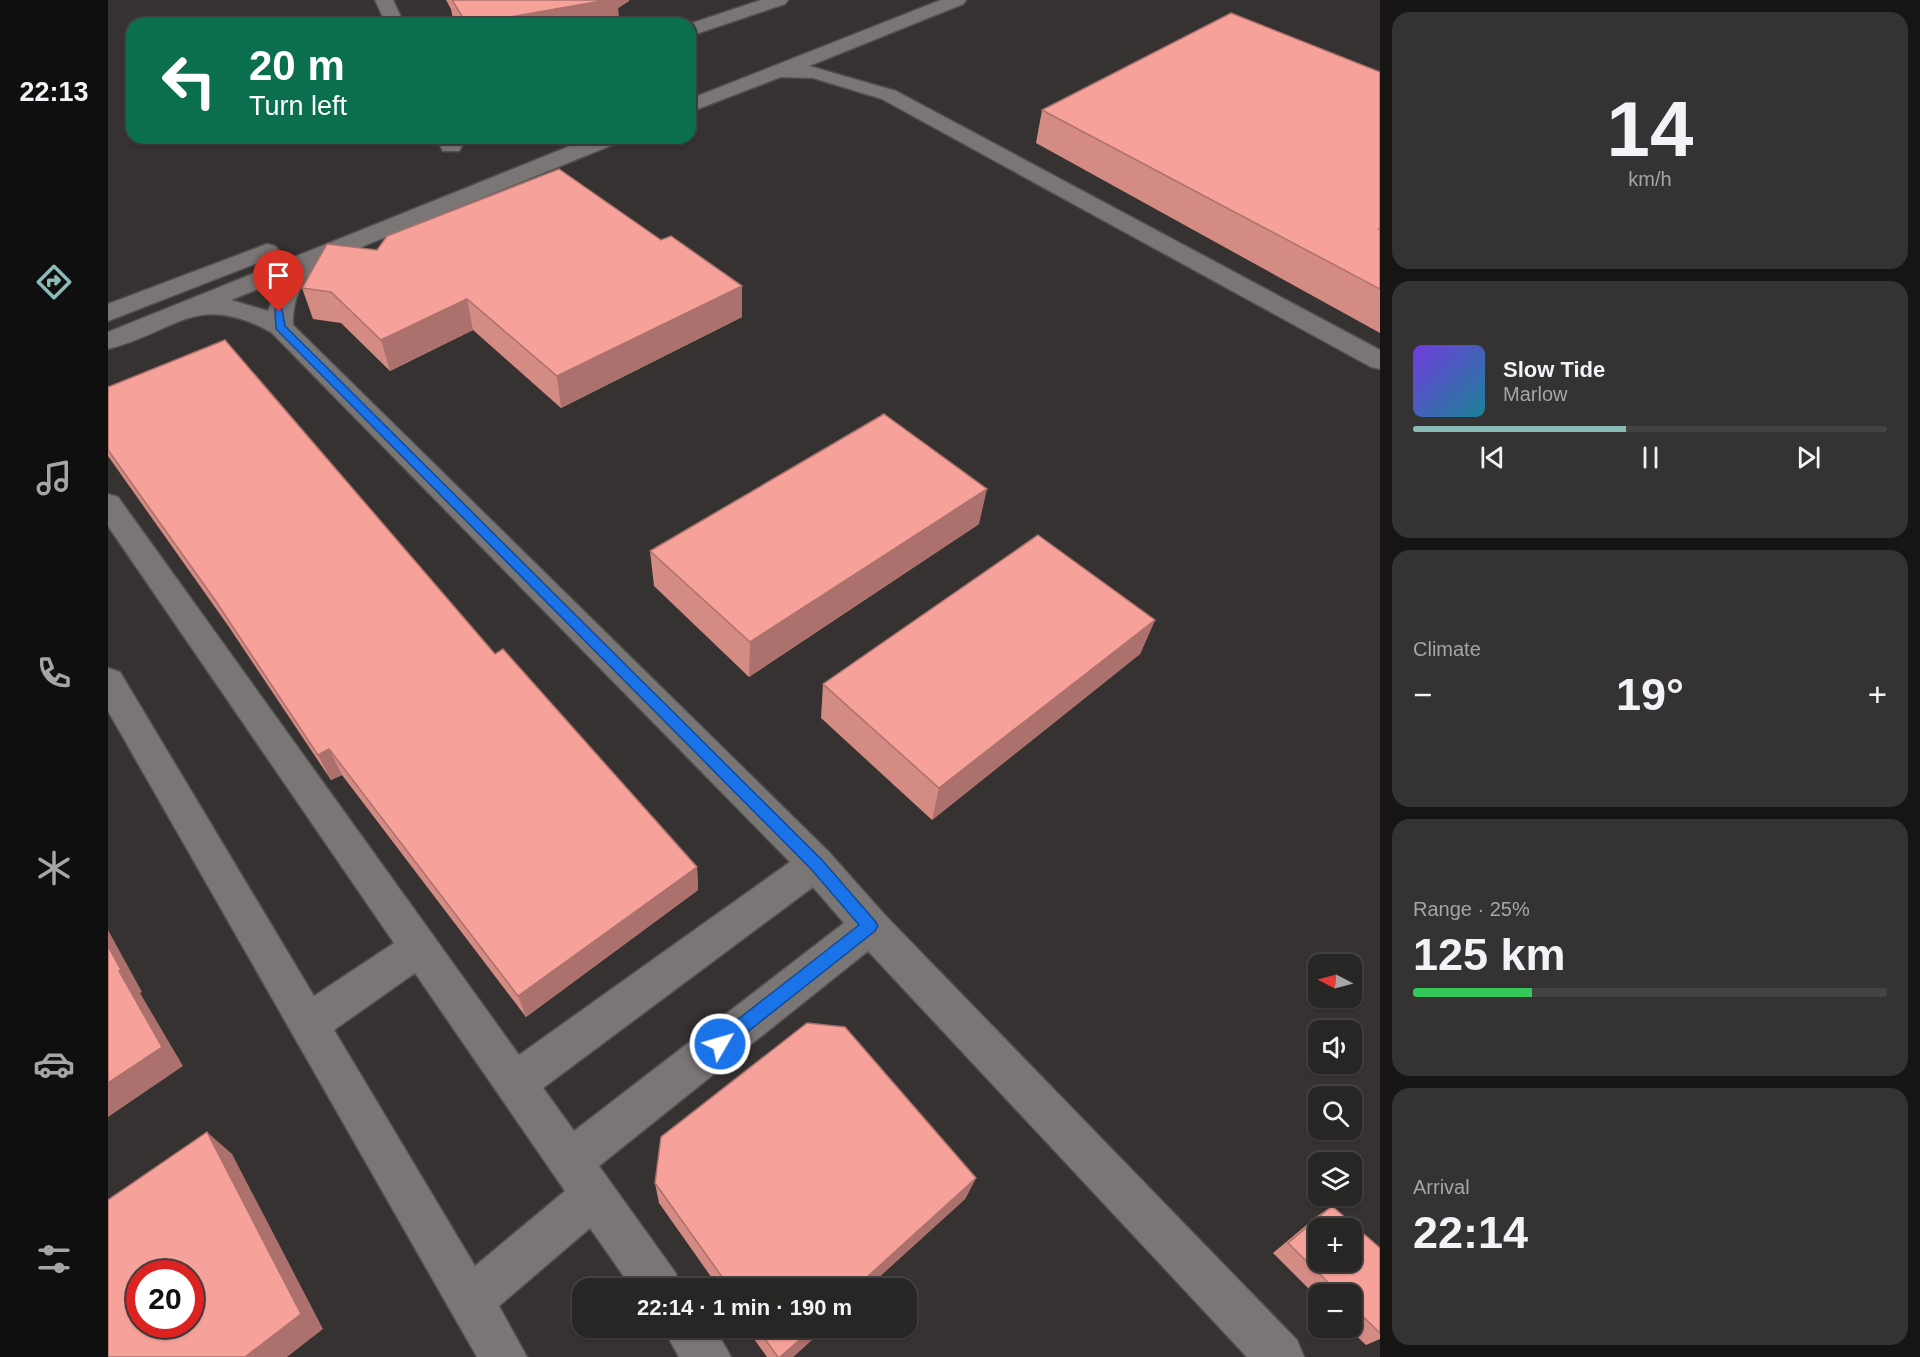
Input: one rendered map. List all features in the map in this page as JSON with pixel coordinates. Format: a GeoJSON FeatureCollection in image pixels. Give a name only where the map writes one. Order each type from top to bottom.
{"type":"FeatureCollection","features":[{"type":"Feature","properties":{"kind":"lane"},"geometry":{"type":"LineString","coordinates":[[384,0],[392,18]]}},
{"type":"Feature","properties":{"kind":"lane"},"geometry":{"type":"LineString","coordinates":[[696,28],[779,0]]}},
{"type":"Feature","properties":{"kind":"lane"},"geometry":{"type":"LineString","coordinates":[[696,104],[957,0]]}},
{"type":"Feature","properties":{"kind":"lane"},"geometry":{"type":"LineString","coordinates":[[699,8],[712,22]]}},
{"type":"Feature","properties":{"kind":"lane"},"geometry":{"type":"LineString","coordinates":[[861,38],[868,64],[889,95]]}},
{"type":"Feature","properties":{"kind":"lane"},"geometry":{"type":"LineString","coordinates":[[777,71],[815,72],[889,95],[1380,361]]}},
{"type":"Feature","properties":{"kind":"lane"},"geometry":{"type":"LineString","coordinates":[[420,191],[539,144]]}},
{"type":"Feature","properties":{"kind":"lane"},"geometry":{"type":"LineString","coordinates":[[108,341],[594,144]]}},
{"type":"Feature","properties":{"kind":"lane"},"geometry":{"type":"LineString","coordinates":[[108,313],[286,243]]}},
{"type":"Feature","properties":{"kind":"lane"},"geometry":{"type":"LineString","coordinates":[[280,327],[279,312],[282,296],[294,276],[311,257]]}},
{"type":"Feature","properties":{"kind":"lane"},"geometry":{"type":"LineString","coordinates":[[183,310],[208,304],[229,306],[245,310],[280,327],[816,864],[870,926],[1280,1357]]}},
{"type":"Feature","properties":{"kind":"lane"},"geometry":{"type":"LineString","coordinates":[[108,504],[652,1278]]}},
{"type":"Feature","properties":{"kind":"lane"},"geometry":{"type":"LineString","coordinates":[[108,681],[503,1357]]}},
{"type":"Feature","properties":{"kind":"lane"},"geometry":{"type":"LineString","coordinates":[[515,1083],[816,864]]}},
{"type":"Feature","properties":{"kind":"lane"},"geometry":{"type":"LineString","coordinates":[[470,1300],[582,1178],[870,926]]}},
{"type":"Feature","properties":{"kind":"lane"},"geometry":{"type":"LineString","coordinates":[[308,1024],[420,947]]}},
{"type":"Feature","properties":{"kind":"lane"},"geometry":{"type":"LineString","coordinates":[[694,1338],[707,1357]]}},
{"type":"Feature","properties":{"kind":"building"},"geometry":{"type":"Polygon","coordinates":[[[452,0],[607,0],[504,18],[463,18],[452,0]]]}},
{"type":"Feature","properties":{"kind":"building"},"geometry":{"type":"Polygon","coordinates":[[[1231,13],[1380,72],[1380,289],[1042,110],[1231,13]]]}},
{"type":"Feature","properties":{"kind":"building"},"geometry":{"type":"Polygon","coordinates":[[[559,169],[661,240],[671,236],[742,286],[557,376],[467,299],[381,340],[331,292],[302,288],[327,244],[377,250],[387,236],[559,169]]]}},
{"type":"Feature","properties":{"kind":"building"},"geometry":{"type":"Polygon","coordinates":[[[225,340],[495,654],[503,649],[697,867],[518,996],[329,749],[318,755],[215,600],[108,450],[108,387],[225,340]]]}},
{"type":"Feature","properties":{"kind":"building"},"geometry":{"type":"Polygon","coordinates":[[[884,414],[987,489],[750,642],[650,551],[884,414]]]}},
{"type":"Feature","properties":{"kind":"building"},"geometry":{"type":"Polygon","coordinates":[[[1038,535],[1155,620],[939,788],[823,684],[1038,535]]]}},
{"type":"Feature","properties":{"kind":"building"},"geometry":{"type":"Polygon","coordinates":[[[108,946],[121,970],[119,971],[162,1047],[108,1083],[108,946]]]}},
{"type":"Feature","properties":{"kind":"building"},"geometry":{"type":"Polygon","coordinates":[[[807,1023],[845,1027],[976,1178],[866,1278],[723,1278],[655,1183],[661,1137],[807,1023]]]}},
{"type":"Feature","properties":{"kind":"building"},"geometry":{"type":"Polygon","coordinates":[[[207,1132],[301,1314],[245,1357],[108,1357],[108,1200],[207,1132]]]}},
{"type":"Feature","properties":{"kind":"building"},"geometry":{"type":"Polygon","coordinates":[[[1332,1206],[1346,1218],[1318,1218],[1332,1206]]]}},
{"type":"Feature","properties":{"kind":"building"},"geometry":{"type":"Polygon","coordinates":[[[1308,1226],[1308,1263],[1288,1243],[1308,1226]]]}},
{"type":"Feature","properties":{"kind":"building"},"geometry":{"type":"Polygon","coordinates":[[[1362,1232],[1380,1248],[1380,1333],[1362,1316],[1362,1284],[1330,1284],[1318,1272],[1362,1272],[1362,1232]]]}},
{"type":"Feature","properties":{"kind":"building"},"geometry":{"type":"Polygon","coordinates":[[[764,1338],[802,1338],[780,1357],[764,1338]]]}},
{"type":"Feature","properties":{"kind":"route"},"geometry":{"type":"LineString","coordinates":[[279,312],[280,327],[816,864],[870,926],[720,1044]]}}]}
